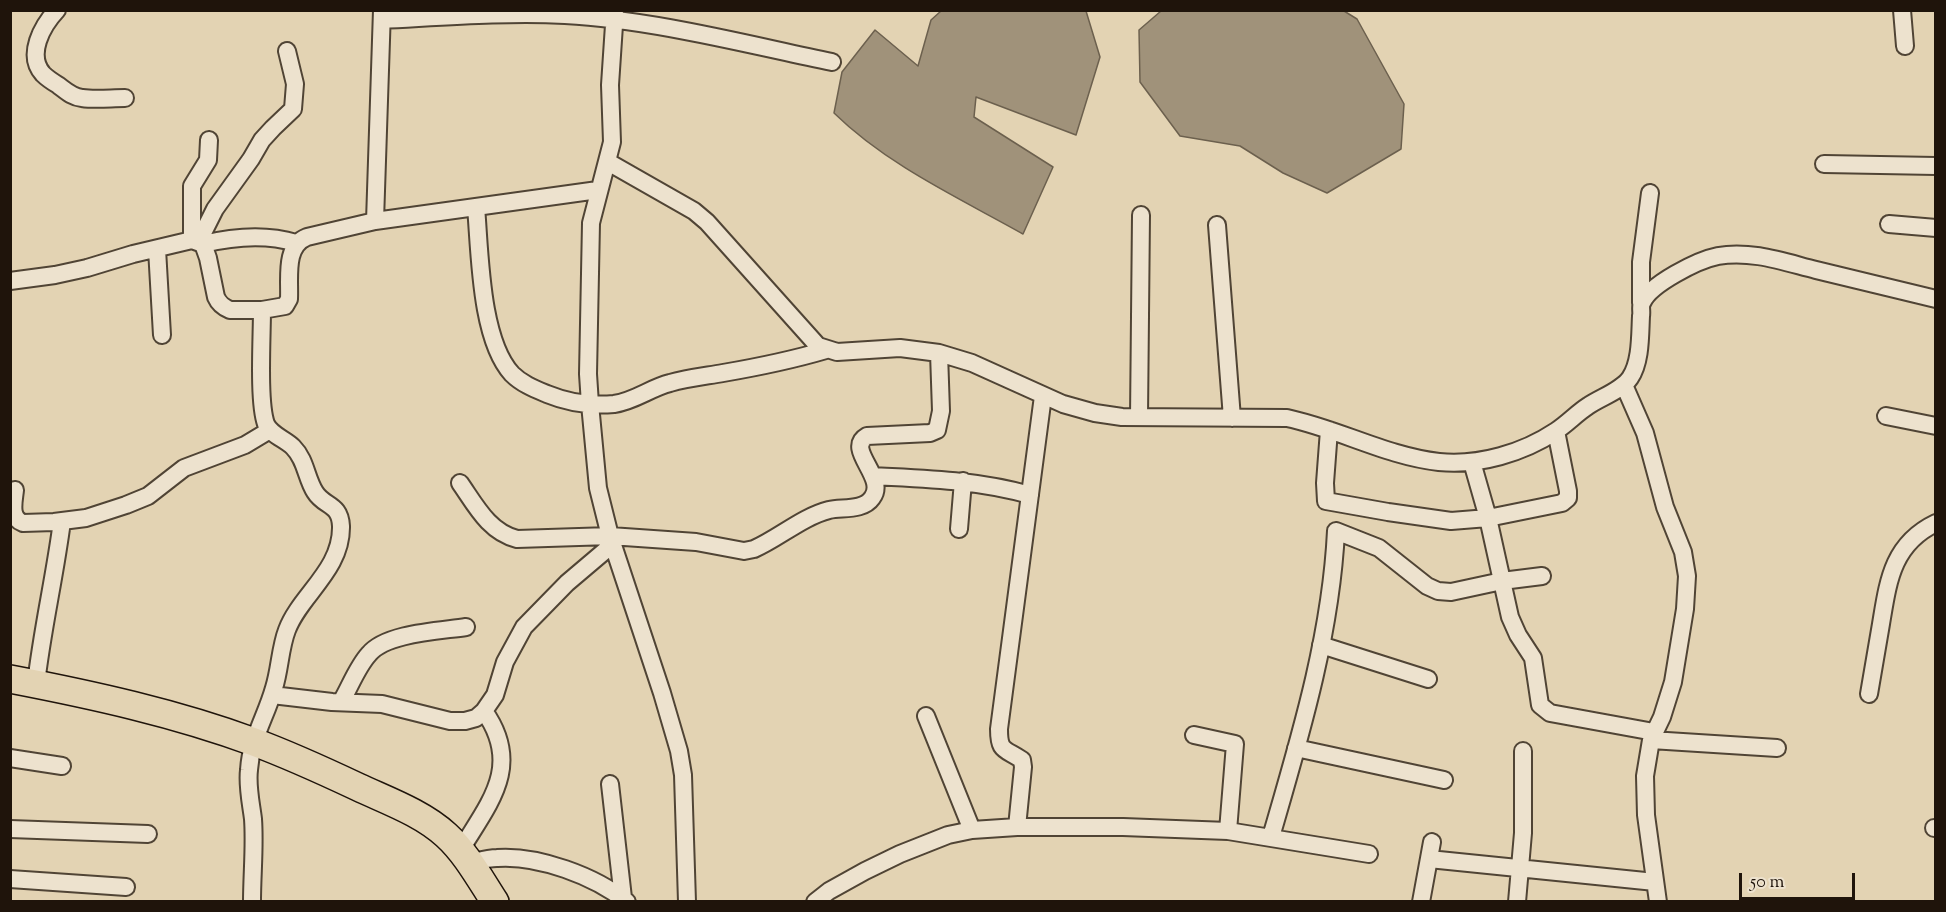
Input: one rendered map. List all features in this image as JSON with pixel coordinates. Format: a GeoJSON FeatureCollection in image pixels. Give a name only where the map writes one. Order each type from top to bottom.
{"type":"FeatureCollection","features":[{"type":"Feature","properties":{"kind":"main road"},"geometry":{"type":"LineString","coordinates":[[23,682],[127,704],[253,741],[402,808],[446,835],[465,857],[495,902]]}},
{"type":"Feature","properties":{"kind":"street"},"geometry":{"type":"LineString","coordinates":[[57,10],[44,26],[38,41],[37,61],[44,75],[71,95],[82,98],[125,98]]}},
{"type":"Feature","properties":{"kind":"street"},"geometry":{"type":"LineString","coordinates":[[1902,10],[1905,46]]}},
{"type":"Feature","properties":{"kind":"street"},"geometry":{"type":"LineString","coordinates":[[375,221],[382,15],[614,15],[832,62]]}},
{"type":"Feature","properties":{"kind":"street"},"geometry":{"type":"LineString","coordinates":[[614,15],[610,85],[612,142],[591,223],[588,374],[590,404],[598,488],[612,540],[679,751],[683,775],[687,902]]}},
{"type":"Feature","properties":{"kind":"street"},"geometry":{"type":"LineString","coordinates":[[198,242],[215,209],[262,140],[293,110],[295,84],[286,51]]}},
{"type":"Feature","properties":{"kind":"street"},"geometry":{"type":"LineString","coordinates":[[208,140],[208,160],[192,186],[198,242],[218,302],[230,310],[262,310],[285,306],[289,299],[291,260],[296,243]]}},
{"type":"Feature","properties":{"kind":"street"},"geometry":{"type":"LineString","coordinates":[[608,162],[694,211],[707,222],[818,346],[826,350],[837,352],[900,348],[939,353],[972,363],[1011,379],[1043,396],[1095,413],[1139,417],[1287,418],[1309,423],[1393,453],[1440,462],[1472,462],[1502,456],[1532,444],[1556,431],[1587,407],[1624,385],[1631,377],[1640,335],[1641,262],[1650,193]]}},
{"type":"Feature","properties":{"kind":"street"},"geometry":{"type":"LineString","coordinates":[[1824,164],[1935,166]]}},
{"type":"Feature","properties":{"kind":"street"},"geometry":{"type":"LineString","coordinates":[[10,281],[55,275],[157,249],[198,242],[271,238],[296,243],[307,237],[375,221],[598,190]]}},
{"type":"Feature","properties":{"kind":"street"},"geometry":{"type":"LineString","coordinates":[[476,207],[487,316],[505,364],[513,375],[529,387],[573,403],[614,404],[632,400],[672,382],[798,358],[826,350]]}},
{"type":"Feature","properties":{"kind":"street"},"geometry":{"type":"LineString","coordinates":[[1139,417],[1141,215]]}},
{"type":"Feature","properties":{"kind":"street"},"geometry":{"type":"LineString","coordinates":[[1889,224],[1935,228]]}},
{"type":"Feature","properties":{"kind":"street"},"geometry":{"type":"LineString","coordinates":[[1217,225],[1232,418]]}},
{"type":"Feature","properties":{"kind":"street"},"geometry":{"type":"LineString","coordinates":[[157,249],[162,335]]}},
{"type":"Feature","properties":{"kind":"street"},"geometry":{"type":"LineString","coordinates":[[1641,303],[1653,290],[1679,270],[1717,256],[1750,254],[1935,299]]}},
{"type":"Feature","properties":{"kind":"street"},"geometry":{"type":"LineString","coordinates":[[252,902],[253,821],[248,782],[253,741],[265,717],[272,695],[286,630],[329,567],[338,545],[341,527],[339,514],[334,506],[314,491],[297,452],[270,430],[264,416],[262,310]]}},
{"type":"Feature","properties":{"kind":"street"},"geometry":{"type":"LineString","coordinates":[[460,483],[482,516],[496,531],[517,539],[696,542],[744,551],[754,549],[829,510],[856,507],[868,502],[874,496],[876,489],[873,476],[861,453],[862,439],[867,436],[930,433],[937,430],[941,411],[939,353]]}},
{"type":"Feature","properties":{"kind":"street"},"geometry":{"type":"LineString","coordinates":[[1624,385],[1645,433],[1665,507],[1683,552],[1687,576],[1685,609],[1673,682],[1662,717],[1653,736],[1645,776],[1646,815],[1658,902]]}},
{"type":"Feature","properties":{"kind":"street"},"geometry":{"type":"LineString","coordinates":[[1017,827],[1022,760],[1004,751],[999,744],[999,729],[1043,396]]}},
{"type":"Feature","properties":{"kind":"street"},"geometry":{"type":"LineString","coordinates":[[1886,416],[1935,426]]}},
{"type":"Feature","properties":{"kind":"street"},"geometry":{"type":"LineString","coordinates":[[15,490],[15,518],[23,524],[86,518],[148,496],[184,468],[245,445],[270,430]]}},
{"type":"Feature","properties":{"kind":"street"},"geometry":{"type":"LineString","coordinates":[[1329,430],[1326,501],[1388,513],[1451,520],[1488,518],[1562,503],[1568,498],[1556,431]]}},
{"type":"Feature","properties":{"kind":"street"},"geometry":{"type":"LineString","coordinates":[[1472,462],[1488,518],[1510,617],[1518,635],[1533,658],[1540,705],[1544,710],[1653,736],[1777,748]]}},
{"type":"Feature","properties":{"kind":"street"},"geometry":{"type":"LineString","coordinates":[[873,476],[963,481],[1000,486],[1030,495]]}},
{"type":"Feature","properties":{"kind":"street"},"geometry":{"type":"LineString","coordinates":[[959,529],[963,481]]}},
{"type":"Feature","properties":{"kind":"street"},"geometry":{"type":"LineString","coordinates":[[23,682],[40,644],[54,578],[62,521]]}},
{"type":"Feature","properties":{"kind":"street"},"geometry":{"type":"LineString","coordinates":[[1869,694],[1889,576],[1909,542],[1935,523]]}},
{"type":"Feature","properties":{"kind":"street"},"geometry":{"type":"LineString","coordinates":[[1271,837],[1322,645],[1334,566],[1336,531],[1379,548],[1426,586],[1438,591],[1451,592],[1502,581],[1542,576]]}},
{"type":"Feature","properties":{"kind":"street"},"geometry":{"type":"LineString","coordinates":[[272,695],[382,704],[450,721],[476,718],[495,695],[505,662],[524,627],[612,540]]}},
{"type":"Feature","properties":{"kind":"street"},"geometry":{"type":"LineString","coordinates":[[341,702],[368,654],[376,647],[399,638],[466,627]]}},
{"type":"Feature","properties":{"kind":"street"},"geometry":{"type":"LineString","coordinates":[[1322,645],[1428,679]]}},
{"type":"Feature","properties":{"kind":"street"},"geometry":{"type":"LineString","coordinates":[[484,711],[499,736],[500,781],[465,857],[530,860],[580,874],[603,885],[625,900]]}},
{"type":"Feature","properties":{"kind":"street"},"geometry":{"type":"LineString","coordinates":[[926,716],[972,830]]}},
{"type":"Feature","properties":{"kind":"street"},"geometry":{"type":"LineString","coordinates":[[1194,735],[1235,744],[1228,831]]}},
{"type":"Feature","properties":{"kind":"street"},"geometry":{"type":"LineString","coordinates":[[1296,748],[1444,780]]}},
{"type":"Feature","properties":{"kind":"street"},"geometry":{"type":"LineString","coordinates":[[1517,902],[1523,833],[1523,751]]}},
{"type":"Feature","properties":{"kind":"street"},"geometry":{"type":"LineString","coordinates":[[10,758],[62,765]]}},
{"type":"Feature","properties":{"kind":"street"},"geometry":{"type":"LineString","coordinates":[[610,784],[625,900]]}},
{"type":"Feature","properties":{"kind":"street"},"geometry":{"type":"LineString","coordinates":[[815,902],[865,870],[948,835],[972,830],[1017,827],[1123,827],[1228,831],[1369,854]]}},
{"type":"Feature","properties":{"kind":"street"},"geometry":{"type":"LineString","coordinates":[[10,829],[148,834]]}},
{"type":"Feature","properties":{"kind":"street"},"geometry":{"type":"LineString","coordinates":[[1422,902],[1431,851],[1520,867],[1655,882]]}},
{"type":"Feature","properties":{"kind":"street"},"geometry":{"type":"LineString","coordinates":[[10,879],[126,887]]}},
{"type":"Feature","properties":{"kind":"shaded area"},"geometry":{"type":"Polygon","coordinates":[[[941,11],[1086,11],[1100,57],[1076,135],[976,97],[974,117],[1053,167],[1023,234],[900,165],[855,132],[834,113],[842,72],[875,30],[918,66],[931,20],[941,11]]]}},
{"type":"Feature","properties":{"kind":"shaded area"},"geometry":{"type":"Polygon","coordinates":[[[1161,11],[1344,11],[1357,19],[1404,104],[1401,149],[1327,193],[1283,173],[1240,146],[1180,136],[1140,82],[1139,30],[1161,11]]]}}]}
